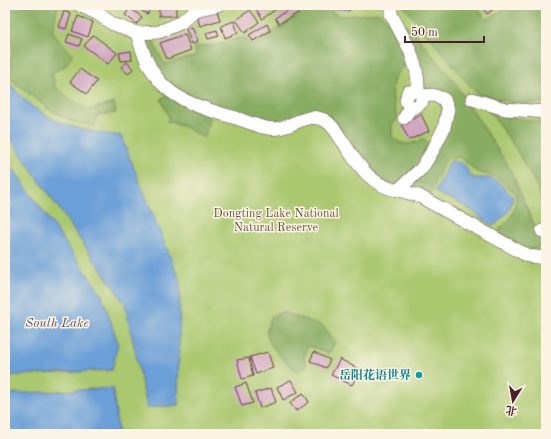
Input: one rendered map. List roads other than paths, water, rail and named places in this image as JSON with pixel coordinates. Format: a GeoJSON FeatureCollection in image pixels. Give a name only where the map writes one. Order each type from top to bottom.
{"type":"FeatureCollection","features":[{"type":"Feature","properties":{"kind":"street"},"geometry":{"type":"LineString","coordinates":[[79,5],[98,14],[113,24],[137,33],[159,32],[180,23],[196,10],[218,5]]}},
{"type":"Feature","properties":{"kind":"street"},"geometry":{"type":"LineString","coordinates":[[391,5],[391,14],[410,50],[416,69],[422,102],[407,114]]}},
{"type":"Feature","properties":{"kind":"street"},"geometry":{"type":"LineString","coordinates":[[137,33],[146,62],[157,80],[178,97],[196,106],[267,128],[279,128],[315,117],[326,121],[335,129],[372,181],[389,189],[419,196],[528,256],[546,258]]}},
{"type":"Feature","properties":{"kind":"street"},"geometry":{"type":"LineString","coordinates":[[398,190],[422,168],[434,150],[444,128],[448,109],[444,99],[434,95],[420,94]]}},
{"type":"Feature","properties":{"kind":"street"},"geometry":{"type":"LineString","coordinates":[[472,99],[505,109],[546,112]]}},
{"type":"Feature","properties":{"kind":"water"},"geometry":{"type":"Polygon","coordinates":[[[5,78],[26,101],[36,109],[60,122],[69,126],[121,136],[180,281],[178,405],[147,408],[125,304],[5,131],[5,78]]]}},
{"type":"Feature","properties":{"kind":"water","name":"South Lake"},"geometry":{"type":"Polygon","coordinates":[[[5,157],[102,295],[118,343],[112,370],[5,376],[5,157]]]}},
{"type":"Feature","properties":{"kind":"water"},"geometry":{"type":"Polygon","coordinates":[[[450,161],[461,163],[466,167],[468,173],[474,178],[491,178],[500,183],[513,196],[511,206],[507,213],[493,226],[465,206],[435,192],[450,161]]]}},
{"type":"Feature","properties":{"kind":"water"},"geometry":{"type":"Polygon","coordinates":[[[113,388],[118,434],[5,434],[5,394],[113,388]]]}},
{"type":"Feature","properties":{"kind":"place","name":"岳阳花语世界"},"geometry":{"type":"Point","coordinates":[419,375]}},
{"type":"Feature","properties":{"kind":"park label","name":"Dongting Lake National Natural Reserve"},"geometry":{"type":"Point","coordinates":[276,220]}}]}
